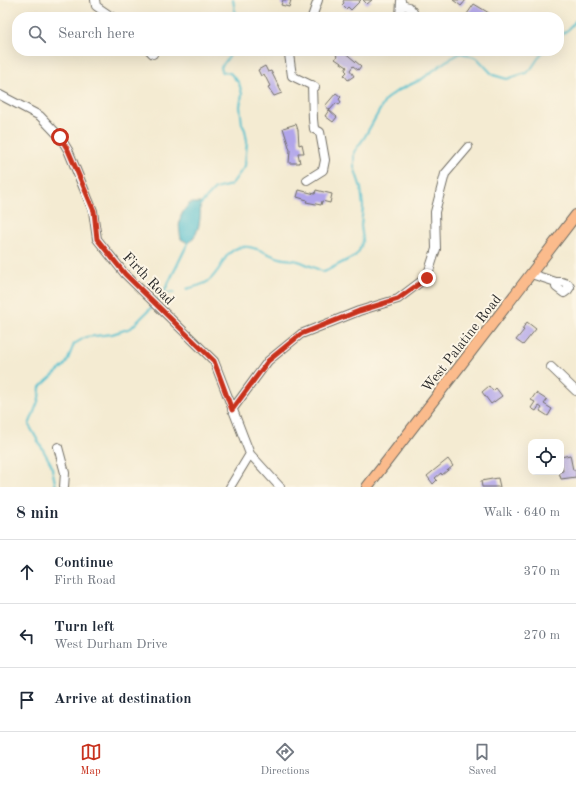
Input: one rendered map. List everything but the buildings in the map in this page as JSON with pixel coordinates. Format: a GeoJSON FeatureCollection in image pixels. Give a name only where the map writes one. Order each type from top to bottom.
{"type":"FeatureCollection","features":[{"type":"Feature","properties":{"kind":"main road","name":"West Palatine Road"},"geometry":{"type":"LineString","coordinates":[[367,487],[531,274],[574,221]]}},
{"type":"Feature","properties":{"kind":"street"},"geometry":{"type":"LineString","coordinates":[[95,0],[96,6],[105,12]]}},
{"type":"Feature","properties":{"kind":"street"},"geometry":{"type":"LineString","coordinates":[[314,12],[318,0]]}},
{"type":"Feature","properties":{"kind":"street"},"geometry":{"type":"LineString","coordinates":[[400,12],[401,2],[409,7],[413,12]]}},
{"type":"Feature","properties":{"kind":"street"},"geometry":{"type":"LineString","coordinates":[[289,56],[292,76],[314,86],[312,113],[314,129],[320,132],[325,160],[323,170],[307,180]]}},
{"type":"Feature","properties":{"kind":"street","name":"Firth Road"},"geometry":{"type":"LineString","coordinates":[[0,95],[40,116],[60,137],[68,150],[94,211],[97,239],[125,274],[214,361],[250,454],[280,487]]}},
{"type":"Feature","properties":{"kind":"street"},"geometry":{"type":"LineString","coordinates":[[232,410],[268,361],[301,334],[359,311],[398,299],[427,278],[436,249],[435,212],[445,174],[468,147]]}},
{"type":"Feature","properties":{"kind":"street"},"geometry":{"type":"LineString","coordinates":[[531,274],[556,282]]}},
{"type":"Feature","properties":{"kind":"street"},"geometry":{"type":"LineString","coordinates":[[551,367],[576,391]]}},
{"type":"Feature","properties":{"kind":"street"},"geometry":{"type":"LineString","coordinates":[[58,447],[65,473],[64,487]]}},
{"type":"Feature","properties":{"kind":"street"},"geometry":{"type":"LineString","coordinates":[[230,487],[250,454]]}},
{"type":"Feature","properties":{"kind":"water"},"geometry":{"type":"Polygon","coordinates":[[[190,203],[200,203],[200,214],[199,225],[195,235],[188,243],[181,239],[179,224],[183,212],[190,203]]]}},
{"type":"Feature","properties":{"kind":"waterway"},"geometry":{"type":"LineString","coordinates":[[233,0],[235,12]]}},
{"type":"Feature","properties":{"kind":"waterway"},"geometry":{"type":"LineString","coordinates":[[564,32],[576,20]]}},
{"type":"Feature","properties":{"kind":"waterway"},"geometry":{"type":"LineString","coordinates":[[199,206],[215,189],[231,185],[245,166],[247,141],[242,124],[240,106],[242,94],[239,83],[230,73],[222,72],[221,67],[229,56]]}},
{"type":"Feature","properties":{"kind":"waterway"},"geometry":{"type":"LineString","coordinates":[[186,289],[199,286],[211,279],[228,254],[237,248],[249,247],[282,259],[298,261],[324,272],[355,256],[359,251],[363,240],[361,226],[363,207],[361,188],[354,167],[354,152],[364,138],[386,99],[397,91],[422,79],[446,61],[455,56]]}},
{"type":"Feature","properties":{"kind":"waterway"},"geometry":{"type":"LineString","coordinates":[[471,56],[478,59],[493,75],[507,79],[526,73],[531,69],[540,56]]}},
{"type":"Feature","properties":{"kind":"waterway"},"geometry":{"type":"LineString","coordinates":[[158,300],[163,294],[188,243]]}},
{"type":"Feature","properties":{"kind":"waterway"},"geometry":{"type":"LineString","coordinates":[[163,294],[174,292]]}},
{"type":"Feature","properties":{"kind":"waterway"},"geometry":{"type":"LineString","coordinates":[[56,487],[51,464],[29,425],[39,399],[40,387],[64,366],[74,344],[86,337],[112,334],[131,328],[152,307]]}},
{"type":"Feature","properties":{"kind":"route"},"geometry":{"type":"LineString","coordinates":[[60,137],[68,150],[94,211],[97,239],[125,274],[214,361],[232,410],[268,361],[301,334],[359,311],[398,299],[427,278]]}}]}
